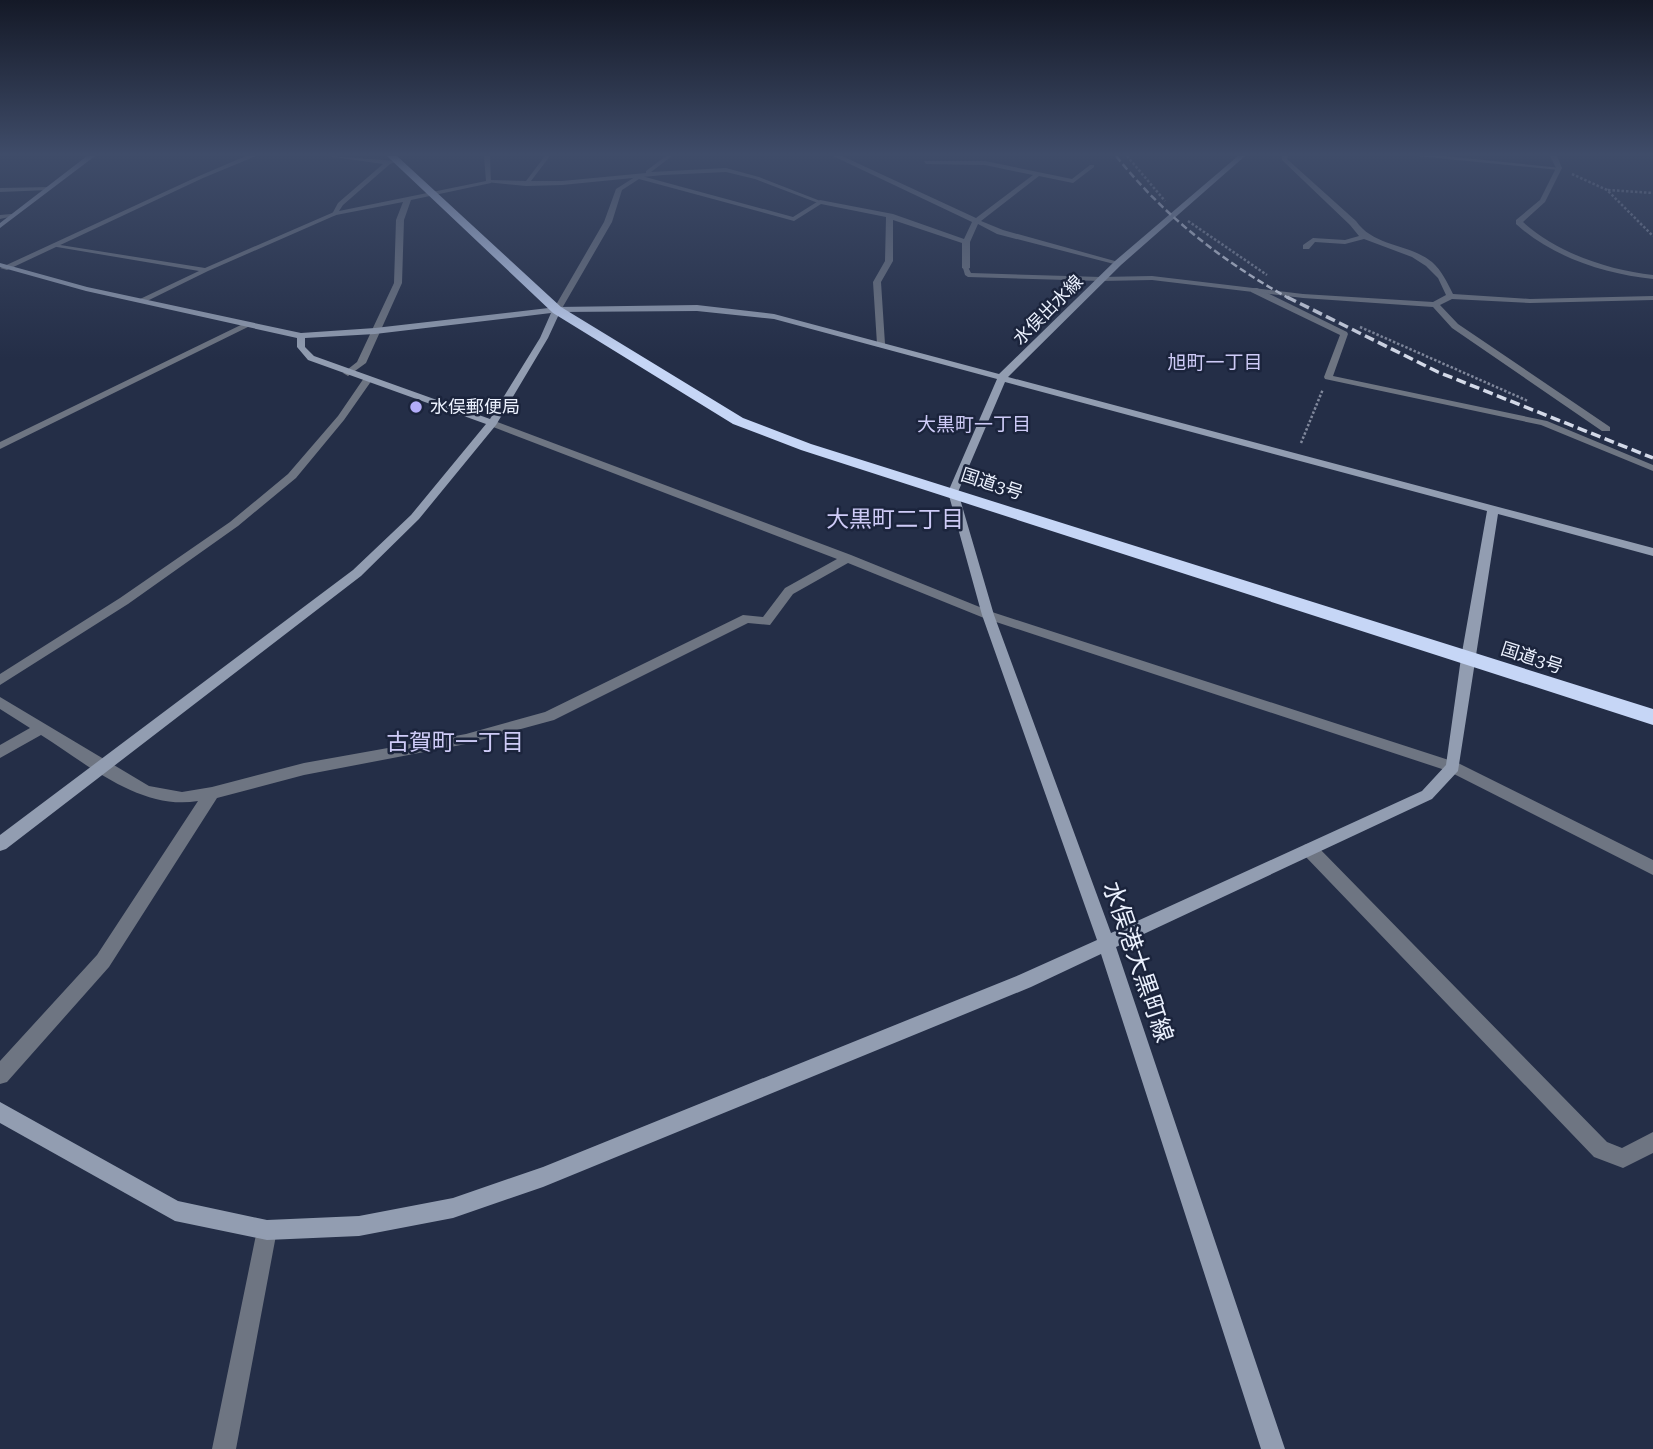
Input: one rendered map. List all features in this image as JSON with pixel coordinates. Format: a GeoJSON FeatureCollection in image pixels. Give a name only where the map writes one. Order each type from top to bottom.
{"type":"FeatureCollection","features":[{"type":"Feature","properties":{"kind":"highway","name":"国道3号"},"geometry":{"type":"LineString","coordinates":[[465,224],[557,310],[738,421],[806,447],[1653,717]]}},
{"type":"Feature","properties":{"kind":"street"},"geometry":{"type":"LineString","coordinates":[[2,267],[102,224]]}},
{"type":"Feature","properties":{"kind":"street"},"geometry":{"type":"LineString","coordinates":[[348,373],[361,363],[398,283],[400,224]]}},
{"type":"Feature","properties":{"kind":"street"},"geometry":{"type":"LineString","coordinates":[[0,844],[357,573],[415,517],[492,424],[544,338],[557,310],[607,224]]}},
{"type":"Feature","properties":{"kind":"street"},"geometry":{"type":"LineString","coordinates":[[881,345],[877,282],[890,261],[890,224]]}},
{"type":"Feature","properties":{"kind":"street"},"geometry":{"type":"LineString","coordinates":[[912,224],[966,242]]}},
{"type":"Feature","properties":{"kind":"street"},"geometry":{"type":"LineString","coordinates":[[966,268],[966,242],[974,224]]}},
{"type":"Feature","properties":{"kind":"street"},"geometry":{"type":"LineString","coordinates":[[980,224],[1027,240],[1118,263]]}},
{"type":"Feature","properties":{"kind":"street","name":"水俣出水線"},"geometry":{"type":"LineString","coordinates":[[953,492],[1003,376],[1101,279],[1164,224]]}},
{"type":"Feature","properties":{"kind":"street"},"geometry":{"type":"LineString","coordinates":[[1351,224],[1363,237],[1423,259],[1444,276],[1450,296]]}},
{"type":"Feature","properties":{"kind":"street"},"geometry":{"type":"LineString","coordinates":[[1520,224],[1528,233],[1598,263],[1642,277],[1653,277]]}},
{"type":"Feature","properties":{"kind":"street"},"geometry":{"type":"LineString","coordinates":[[1306,247],[1313,240],[1345,242],[1363,237]]}},
{"type":"Feature","properties":{"kind":"street"},"geometry":{"type":"LineString","coordinates":[[2,267],[250,324],[287,335],[301,336],[375,331],[557,310],[670,308],[774,317],[1003,376],[1653,552]]}},
{"type":"Feature","properties":{"kind":"street"},"geometry":{"type":"LineString","coordinates":[[1101,279],[1152,278],[1303,296],[1435,305],[1450,296],[1530,301],[1653,298]]}},
{"type":"Feature","properties":{"kind":"street"},"geometry":{"type":"LineString","coordinates":[[1435,305],[1455,326],[1606,429]]}},
{"type":"Feature","properties":{"kind":"street"},"geometry":{"type":"LineString","coordinates":[[0,446],[250,324]]}},
{"type":"Feature","properties":{"kind":"street"},"geometry":{"type":"LineString","coordinates":[[301,336],[301,346],[311,358],[847,558],[988,615],[1453,767],[1653,868]]}},
{"type":"Feature","properties":{"kind":"street"},"geometry":{"type":"LineString","coordinates":[[0,680],[124,601],[234,524],[292,476],[341,418],[367,380]]}},
{"type":"Feature","properties":{"kind":"street","name":"水俣港大黒町線"},"geometry":{"type":"LineString","coordinates":[[953,492],[988,615],[1107,945],[1273,1449]]}},
{"type":"Feature","properties":{"kind":"street"},"geometry":{"type":"LineString","coordinates":[[0,1112],[174,1211],[267,1230],[359,1226],[453,1208],[543,1177],[1025,981],[1426,795],[1453,767],[1493,510]]}},
{"type":"Feature","properties":{"kind":"street"},"geometry":{"type":"LineString","coordinates":[[0,702],[101,766],[146,790],[182,798],[212,793],[304,769],[466,739],[549,716],[747,618],[766,622],[789,591],[847,558]]}},
{"type":"Feature","properties":{"kind":"street"},"geometry":{"type":"LineString","coordinates":[[0,752],[41,728]]}},
{"type":"Feature","properties":{"kind":"street"},"geometry":{"type":"LineString","coordinates":[[0,1075],[103,961],[212,793]]}},
{"type":"Feature","properties":{"kind":"street"},"geometry":{"type":"LineString","coordinates":[[1310,850],[1601,1150],[1623,1158],[1653,1143]]}},
{"type":"Feature","properties":{"kind":"street"},"geometry":{"type":"LineString","coordinates":[[224,1449],[267,1230]]}},
{"type":"Feature","properties":{"kind":"lane"},"geometry":{"type":"LineString","coordinates":[[143,301],[312,224]]}},
{"type":"Feature","properties":{"kind":"lane"},"geometry":{"type":"LineString","coordinates":[[54,246],[206,270]]}},
{"type":"Feature","properties":{"kind":"lane"},"geometry":{"type":"LineString","coordinates":[[966,268],[968,275],[1101,279]]}},
{"type":"Feature","properties":{"kind":"lane"},"geometry":{"type":"LineString","coordinates":[[1254,290],[1344,334],[1328,377],[1544,423],[1653,468]]}},
{"type":"Feature","properties":{"kind":"path"},"geometry":{"type":"LineString","coordinates":[[1193,224],[1227,249],[1303,296]]}},
{"type":"Feature","properties":{"kind":"path"},"geometry":{"type":"LineString","coordinates":[[1641,224],[1653,236]]}},
{"type":"Feature","properties":{"kind":"path"},"geometry":{"type":"LineString","coordinates":[[1358,326],[1416,354],[1531,402]]}},
{"type":"Feature","properties":{"kind":"path"},"geometry":{"type":"LineString","coordinates":[[1296,456],[1328,377]]}},
{"type":"Feature","properties":{"kind":"railway"},"geometry":{"type":"LineString","coordinates":[[1182,224],[1241,269],[1290,299]]}},
{"type":"Feature","properties":{"kind":"railway"},"geometry":{"type":"LineString","coordinates":[[1287,297],[1438,372],[1653,458]]}},
{"type":"Feature","properties":{"kind":"place","name":"水俣郵便局"},"geometry":{"type":"Point","coordinates":[416,407]}},
{"type":"Feature","properties":{"kind":"district","name":"旭町一丁目"},"geometry":{"type":"Point","coordinates":[1215,362]}},
{"type":"Feature","properties":{"kind":"district","name":"大黒町一丁目"},"geometry":{"type":"Point","coordinates":[974,424]}},
{"type":"Feature","properties":{"kind":"district","name":"大黒町二丁目"},"geometry":{"type":"Point","coordinates":[895,519]}},
{"type":"Feature","properties":{"kind":"district","name":"古賀町一丁目"},"geometry":{"type":"Point","coordinates":[455,742]}}]}
